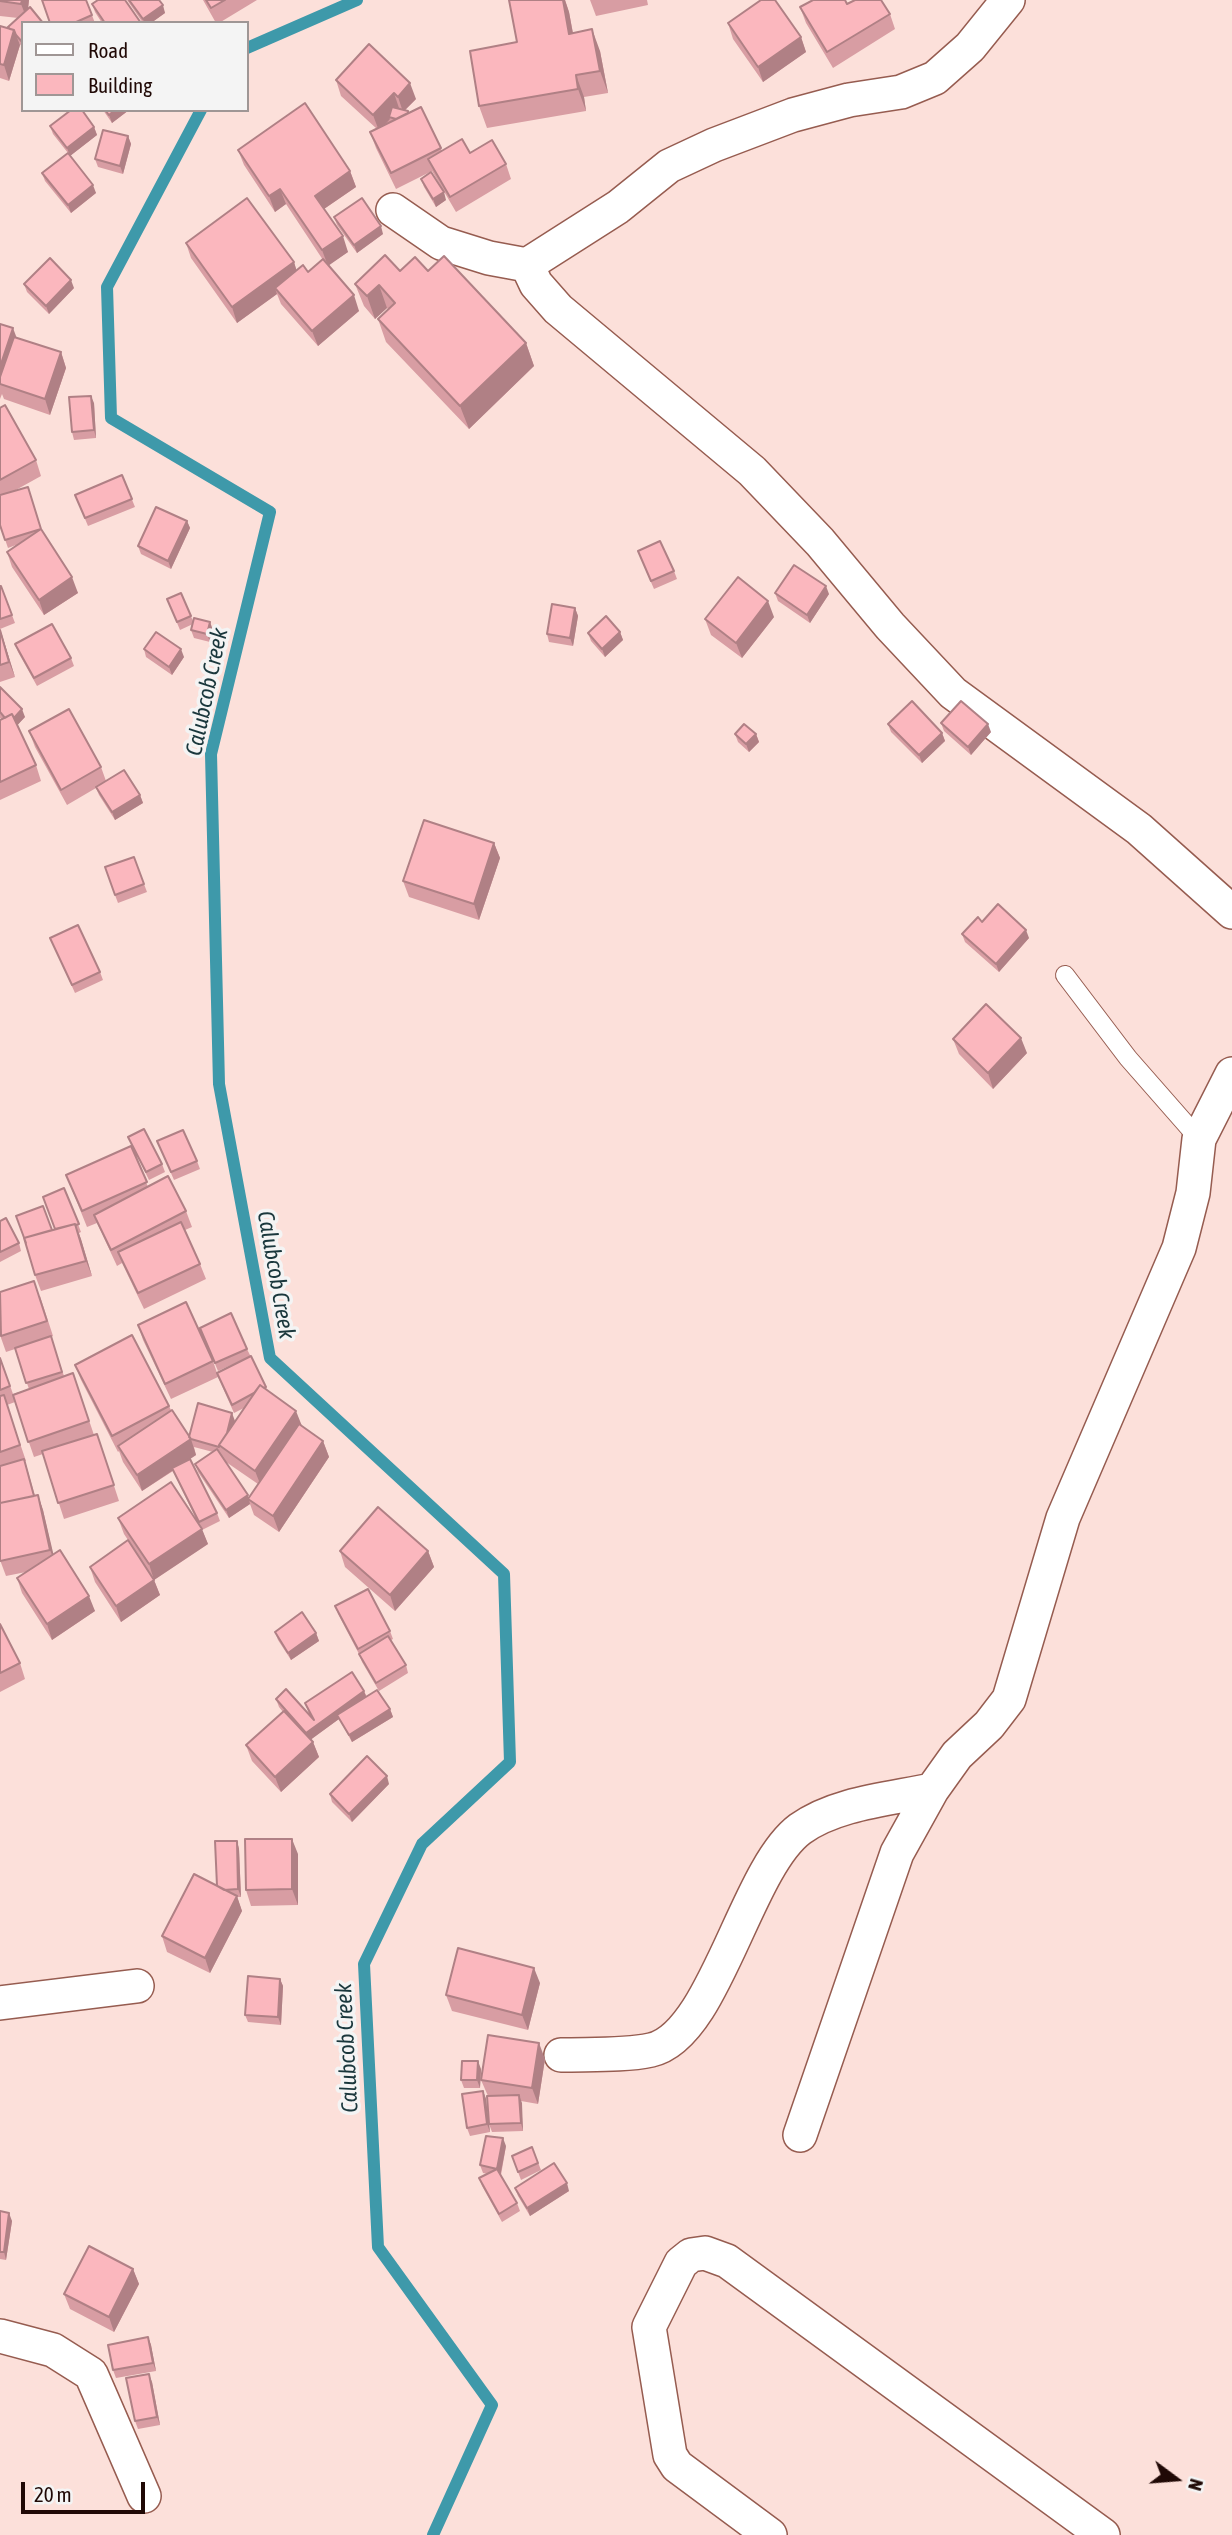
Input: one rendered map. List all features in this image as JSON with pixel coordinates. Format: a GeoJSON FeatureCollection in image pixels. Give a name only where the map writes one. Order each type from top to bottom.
{"type":"FeatureCollection","features":[{"type":"Feature","properties":{"kind":"street"},"geometry":{"type":"LineString","coordinates":[[393,210],[441,243],[489,258],[527,265],[618,207],[669,166],[714,145],[793,114],[849,100],[901,92],[935,78],[970,47],[1008,0]]}},
{"type":"Feature","properties":{"kind":"street"},"geometry":{"type":"LineString","coordinates":[[527,265],[536,284],[558,309],[752,471],[820,542],[890,626],[953,693],[1139,829],[1232,912]]}},
{"type":"Feature","properties":{"kind":"street"},"geometry":{"type":"LineString","coordinates":[[800,2135],[897,1853],[932,1790],[957,1755],[989,1726],[1009,1699],[1063,1518],[1179,1248],[1193,1194],[1199,1139],[1232,1074]]}},
{"type":"Feature","properties":{"kind":"street"},"geometry":{"type":"LineString","coordinates":[[561,2055],[652,2050],[671,2041],[700,2005],[769,1865],[799,1830],[829,1813],[932,1790]]}},
{"type":"Feature","properties":{"kind":"street"},"geometry":{"type":"LineString","coordinates":[[0,2003],[137,1986]]}},
{"type":"Feature","properties":{"kind":"street"},"geometry":{"type":"LineString","coordinates":[[770,2535],[677,2466],[670,2455],[649,2327],[681,2263],[691,2255],[705,2253],[727,2261],[1103,2535]]}},
{"type":"Feature","properties":{"kind":"street"},"geometry":{"type":"LineString","coordinates":[[0,2336],[52,2350],[91,2374],[144,2496]]}},
{"type":"Feature","properties":{"kind":"lane"},"geometry":{"type":"LineString","coordinates":[[1065,975],[1128,1058],[1199,1139]]}},
{"type":"Feature","properties":{"kind":"building"},"geometry":{"type":"Polygon","coordinates":[[[0,0],[22,0],[21,4],[0,0]]]}},
{"type":"Feature","properties":{"kind":"building"},"geometry":{"type":"Polygon","coordinates":[[[42,0],[86,0],[92,15],[78,21],[49,21],[42,0]]]}},
{"type":"Feature","properties":{"kind":"building"},"geometry":{"type":"Polygon","coordinates":[[[98,0],[125,0],[140,21],[104,21],[92,4],[98,0]]]}},
{"type":"Feature","properties":{"kind":"building"},"geometry":{"type":"Polygon","coordinates":[[[129,0],[159,0],[163,5],[143,19],[129,0]]]}},
{"type":"Feature","properties":{"kind":"building"},"geometry":{"type":"Polygon","coordinates":[[[206,0],[225,0],[211,8],[206,0]]]}},
{"type":"Feature","properties":{"kind":"building"},"geometry":{"type":"Polygon","coordinates":[[[509,0],[563,0],[569,34],[592,29],[600,71],[576,75],[578,89],[479,106],[470,51],[517,42],[509,0]]]}},
{"type":"Feature","properties":{"kind":"building"},"geometry":{"type":"Polygon","coordinates":[[[761,0],[775,0],[801,37],[758,67],[728,23],[761,0]]]}},
{"type":"Feature","properties":{"kind":"building"},"geometry":{"type":"Polygon","coordinates":[[[813,0],[845,0],[847,4],[855,0],[881,0],[890,14],[827,52],[800,7],[813,0]]]}},
{"type":"Feature","properties":{"kind":"building"},"geometry":{"type":"Polygon","coordinates":[[[30,7],[41,21],[21,21],[21,41],[14,30],[8,27],[30,7]]]}},
{"type":"Feature","properties":{"kind":"building"},"geometry":{"type":"Polygon","coordinates":[[[0,26],[14,30],[4,65],[0,64],[0,26]]]}},
{"type":"Feature","properties":{"kind":"building"},"geometry":{"type":"Polygon","coordinates":[[[369,44],[410,83],[398,97],[394,93],[373,115],[336,80],[369,44]]]}},
{"type":"Feature","properties":{"kind":"building"},"geometry":{"type":"Polygon","coordinates":[[[305,103],[350,171],[315,196],[343,236],[322,250],[280,189],[269,196],[238,150],[305,103]]]}},
{"type":"Feature","properties":{"kind":"building"},"geometry":{"type":"Polygon","coordinates":[[[392,107],[408,113],[396,119],[389,117],[392,107]]]}},
{"type":"Feature","properties":{"kind":"building"},"geometry":{"type":"Polygon","coordinates":[[[421,107],[441,148],[391,173],[370,132],[421,107]]]}},
{"type":"Feature","properties":{"kind":"building"},"geometry":{"type":"Polygon","coordinates":[[[68,112],[83,112],[94,127],[67,148],[50,126],[68,112]]]}},
{"type":"Feature","properties":{"kind":"building"},"geometry":{"type":"Polygon","coordinates":[[[103,130],[128,136],[120,166],[95,159],[103,130]]]}},
{"type":"Feature","properties":{"kind":"building"},"geometry":{"type":"Polygon","coordinates":[[[462,139],[470,153],[492,140],[506,164],[450,197],[428,159],[462,139]]]}},
{"type":"Feature","properties":{"kind":"building"},"geometry":{"type":"Polygon","coordinates":[[[68,153],[93,185],[68,205],[42,173],[68,153]]]}},
{"type":"Feature","properties":{"kind":"building"},"geometry":{"type":"Polygon","coordinates":[[[431,172],[444,192],[433,199],[421,179],[431,172]]]}},
{"type":"Feature","properties":{"kind":"building"},"geometry":{"type":"Polygon","coordinates":[[[247,198],[294,262],[232,307],[186,243],[247,198]]]}},
{"type":"Feature","properties":{"kind":"building"},"geometry":{"type":"Polygon","coordinates":[[[362,198],[381,226],[354,245],[334,217],[362,198]]]}},
{"type":"Feature","properties":{"kind":"building"},"geometry":{"type":"Polygon","coordinates":[[[385,255],[400,271],[415,257],[428,271],[444,256],[526,343],[460,406],[378,319],[395,303],[379,285],[367,296],[355,284],[385,255]]]}},
{"type":"Feature","properties":{"kind":"building"},"geometry":{"type":"Polygon","coordinates":[[[50,258],[71,280],[46,306],[24,284],[50,258]]]}},
{"type":"Feature","properties":{"kind":"building"},"geometry":{"type":"Polygon","coordinates":[[[323,259],[354,295],[312,331],[275,288],[303,265],[308,272],[323,259]]]}},
{"type":"Feature","properties":{"kind":"building"},"geometry":{"type":"Polygon","coordinates":[[[0,324],[13,328],[0,367],[0,324]]]}},
{"type":"Feature","properties":{"kind":"building"},"geometry":{"type":"Polygon","coordinates":[[[14,337],[61,352],[45,399],[0,384],[14,337]]]}},
{"type":"Feature","properties":{"kind":"building"},"geometry":{"type":"Polygon","coordinates":[[[91,396],[94,430],[72,432],[69,397],[91,396]]]}},
{"type":"Feature","properties":{"kind":"building"},"geometry":{"type":"Polygon","coordinates":[[[5,405],[36,460],[0,480],[0,408],[5,405]]]}},
{"type":"Feature","properties":{"kind":"building"},"geometry":{"type":"Polygon","coordinates":[[[122,475],[132,499],[85,518],[75,495],[122,475]]]}},
{"type":"Feature","properties":{"kind":"building"},"geometry":{"type":"Polygon","coordinates":[[[28,487],[41,529],[5,540],[0,525],[0,495],[28,487]]]}},
{"type":"Feature","properties":{"kind":"building"},"geometry":{"type":"Polygon","coordinates":[[[156,507],[187,521],[168,561],[138,546],[156,507]]]}},
{"type":"Feature","properties":{"kind":"building"},"geometry":{"type":"Polygon","coordinates":[[[41,529],[72,577],[39,600],[7,552],[41,529]]]}},
{"type":"Feature","properties":{"kind":"building"},"geometry":{"type":"Polygon","coordinates":[[[660,541],[674,571],[651,581],[638,551],[660,541]]]}},
{"type":"Feature","properties":{"kind":"building"},"geometry":{"type":"Polygon","coordinates":[[[794,565],[826,586],[807,615],[775,593],[794,565]]]}},
{"type":"Feature","properties":{"kind":"building"},"geometry":{"type":"Polygon","coordinates":[[[738,577],[768,601],[736,643],[705,619],[738,577]]]}},
{"type":"Feature","properties":{"kind":"building"},"geometry":{"type":"Polygon","coordinates":[[[0,586],[12,615],[0,619],[0,586]]]}},
{"type":"Feature","properties":{"kind":"building"},"geometry":{"type":"Polygon","coordinates":[[[181,593],[191,616],[177,622],[167,599],[181,593]]]}},
{"type":"Feature","properties":{"kind":"building"},"geometry":{"type":"Polygon","coordinates":[[[552,604],[575,608],[570,638],[547,634],[552,604]]]}},
{"type":"Feature","properties":{"kind":"building"},"geometry":{"type":"Polygon","coordinates":[[[606,616],[620,632],[602,649],[588,633],[606,616]]]}},
{"type":"Feature","properties":{"kind":"building"},"geometry":{"type":"Polygon","coordinates":[[[194,618],[210,622],[207,634],[191,630],[194,618]]]}},
{"type":"Feature","properties":{"kind":"building"},"geometry":{"type":"Polygon","coordinates":[[[52,624],[71,658],[34,678],[15,644],[52,624]]]}},
{"type":"Feature","properties":{"kind":"building"},"geometry":{"type":"Polygon","coordinates":[[[0,630],[9,662],[0,665],[0,630]]]}},
{"type":"Feature","properties":{"kind":"building"},"geometry":{"type":"Polygon","coordinates":[[[156,632],[181,649],[169,667],[144,649],[156,632]]]}},
{"type":"Feature","properties":{"kind":"building"},"geometry":{"type":"Polygon","coordinates":[[[0,687],[22,709],[14,718],[12,714],[5,718],[0,712],[0,687]]]}},
{"type":"Feature","properties":{"kind":"building"},"geometry":{"type":"Polygon","coordinates":[[[912,701],[942,733],[919,755],[888,724],[912,701]]]}},
{"type":"Feature","properties":{"kind":"building"},"geometry":{"type":"Polygon","coordinates":[[[961,701],[988,724],[968,747],[941,723],[961,701]]]}},
{"type":"Feature","properties":{"kind":"building"},"geometry":{"type":"Polygon","coordinates":[[[69,709],[101,767],[61,790],[29,731],[69,709]]]}},
{"type":"Feature","properties":{"kind":"building"},"geometry":{"type":"Polygon","coordinates":[[[12,714],[36,765],[0,782],[0,720],[12,714]]]}},
{"type":"Feature","properties":{"kind":"building"},"geometry":{"type":"Polygon","coordinates":[[[744,724],[756,734],[746,744],[735,734],[744,724]]]}},
{"type":"Feature","properties":{"kind":"building"},"geometry":{"type":"Polygon","coordinates":[[[124,770],[140,795],[112,812],[96,787],[124,770]]]}},
{"type":"Feature","properties":{"kind":"building"},"geometry":{"type":"Polygon","coordinates":[[[424,820],[494,843],[474,904],[403,881],[424,820]]]}},
{"type":"Feature","properties":{"kind":"building"},"geometry":{"type":"Polygon","coordinates":[[[134,857],[144,884],[115,895],[105,867],[134,857]]]}},
{"type":"Feature","properties":{"kind":"building"},"geometry":{"type":"Polygon","coordinates":[[[998,904],[1026,930],[996,964],[962,934],[978,917],[982,922],[998,904]]]}},
{"type":"Feature","properties":{"kind":"building"},"geometry":{"type":"Polygon","coordinates":[[[78,925],[100,972],[72,985],[50,938],[78,925]]]}},
{"type":"Feature","properties":{"kind":"building"},"geometry":{"type":"Polygon","coordinates":[[[986,1004],[1021,1038],[988,1073],[953,1039],[986,1004]]]}},
{"type":"Feature","properties":{"kind":"building"},"geometry":{"type":"Polygon","coordinates":[[[144,1129],[162,1164],[146,1172],[128,1137],[144,1129]]]}},
{"type":"Feature","properties":{"kind":"building"},"geometry":{"type":"Polygon","coordinates":[[[183,1130],[197,1161],[171,1172],[157,1141],[183,1130]]]}},
{"type":"Feature","properties":{"kind":"building"},"geometry":{"type":"Polygon","coordinates":[[[131,1146],[147,1182],[82,1211],[66,1175],[131,1146]]]}},
{"type":"Feature","properties":{"kind":"building"},"geometry":{"type":"Polygon","coordinates":[[[168,1176],[186,1211],[111,1250],[94,1215],[168,1176]]]}},
{"type":"Feature","properties":{"kind":"building"},"geometry":{"type":"Polygon","coordinates":[[[64,1188],[79,1224],[55,1229],[43,1197],[64,1188]]]}},
{"type":"Feature","properties":{"kind":"building"},"geometry":{"type":"Polygon","coordinates":[[[43,1206],[52,1230],[24,1238],[16,1216],[43,1206]]]}},
{"type":"Feature","properties":{"kind":"building"},"geometry":{"type":"Polygon","coordinates":[[[6,1218],[19,1243],[0,1252],[0,1221],[6,1218]]]}},
{"type":"Feature","properties":{"kind":"building"},"geometry":{"type":"Polygon","coordinates":[[[181,1222],[200,1264],[138,1293],[118,1252],[181,1222]]]}},
{"type":"Feature","properties":{"kind":"building"},"geometry":{"type":"Polygon","coordinates":[[[75,1224],[86,1261],[35,1275],[24,1238],[75,1224]]]}},
{"type":"Feature","properties":{"kind":"building"},"geometry":{"type":"Polygon","coordinates":[[[34,1281],[47,1321],[1,1336],[0,1292],[34,1281]]]}},
{"type":"Feature","properties":{"kind":"building"},"geometry":{"type":"Polygon","coordinates":[[[186,1302],[213,1361],[165,1384],[138,1325],[186,1302]]]}},
{"type":"Feature","properties":{"kind":"building"},"geometry":{"type":"Polygon","coordinates":[[[231,1313],[247,1349],[215,1363],[200,1328],[231,1313]]]}},
{"type":"Feature","properties":{"kind":"building"},"geometry":{"type":"Polygon","coordinates":[[[132,1335],[169,1406],[112,1436],[75,1365],[132,1335]]]}},
{"type":"Feature","properties":{"kind":"building"},"geometry":{"type":"Polygon","coordinates":[[[51,1336],[62,1372],[26,1383],[15,1348],[51,1336]]]}},
{"type":"Feature","properties":{"kind":"building"},"geometry":{"type":"Polygon","coordinates":[[[251,1356],[266,1387],[260,1385],[254,1393],[232,1405],[217,1373],[251,1356]]]}},
{"type":"Feature","properties":{"kind":"building"},"geometry":{"type":"Polygon","coordinates":[[[0,1358],[10,1386],[0,1390],[0,1358]]]}},
{"type":"Feature","properties":{"kind":"building"},"geometry":{"type":"Polygon","coordinates":[[[73,1373],[89,1421],[28,1442],[13,1395],[73,1373]]]}},
{"type":"Feature","properties":{"kind":"building"},"geometry":{"type":"Polygon","coordinates":[[[260,1385],[296,1411],[255,1471],[219,1445],[260,1385]]]}},
{"type":"Feature","properties":{"kind":"building"},"geometry":{"type":"Polygon","coordinates":[[[4,1395],[20,1445],[0,1452],[0,1396],[4,1395]]]}},
{"type":"Feature","properties":{"kind":"building"},"geometry":{"type":"Polygon","coordinates":[[[198,1403],[232,1413],[227,1433],[219,1447],[189,1437],[198,1403]]]}},
{"type":"Feature","properties":{"kind":"building"},"geometry":{"type":"Polygon","coordinates":[[[172,1410],[191,1439],[137,1475],[118,1446],[172,1410]]]}},
{"type":"Feature","properties":{"kind":"building"},"geometry":{"type":"Polygon","coordinates":[[[299,1424],[323,1441],[273,1516],[248,1499],[299,1424]]]}},
{"type":"Feature","properties":{"kind":"building"},"geometry":{"type":"Polygon","coordinates":[[[97,1434],[114,1485],[58,1503],[42,1451],[97,1434]]]}},
{"type":"Feature","properties":{"kind":"building"},"geometry":{"type":"Polygon","coordinates":[[[217,1449],[248,1495],[226,1510],[195,1464],[217,1449]]]}},
{"type":"Feature","properties":{"kind":"building"},"geometry":{"type":"Polygon","coordinates":[[[24,1459],[34,1496],[0,1503],[0,1466],[24,1459]]]}},
{"type":"Feature","properties":{"kind":"building"},"geometry":{"type":"Polygon","coordinates":[[[190,1459],[217,1513],[199,1522],[172,1468],[190,1459]]]}},
{"type":"Feature","properties":{"kind":"building"},"geometry":{"type":"Polygon","coordinates":[[[171,1482],[202,1529],[149,1564],[118,1518],[171,1482]]]}},
{"type":"Feature","properties":{"kind":"building"},"geometry":{"type":"Polygon","coordinates":[[[38,1495],[50,1550],[0,1561],[0,1503],[38,1495]]]}},
{"type":"Feature","properties":{"kind":"building"},"geometry":{"type":"Polygon","coordinates":[[[378,1507],[428,1551],[390,1595],[340,1551],[378,1507]]]}},
{"type":"Feature","properties":{"kind":"building"},"geometry":{"type":"Polygon","coordinates":[[[128,1540],[154,1580],[116,1606],[90,1567],[128,1540]]]}},
{"type":"Feature","properties":{"kind":"building"},"geometry":{"type":"Polygon","coordinates":[[[60,1550],[89,1596],[47,1624],[17,1578],[60,1550]]]}},
{"type":"Feature","properties":{"kind":"building"},"geometry":{"type":"Polygon","coordinates":[[[368,1589],[390,1631],[358,1649],[335,1606],[368,1589]]]}},
{"type":"Feature","properties":{"kind":"building"},"geometry":{"type":"Polygon","coordinates":[[[302,1612],[316,1633],[288,1653],[275,1632],[302,1612]]]}},
{"type":"Feature","properties":{"kind":"building"},"geometry":{"type":"Polygon","coordinates":[[[0,1624],[20,1663],[0,1673],[0,1624]]]}},
{"type":"Feature","properties":{"kind":"building"},"geometry":{"type":"Polygon","coordinates":[[[388,1636],[406,1665],[376,1683],[359,1654],[388,1636]]]}},
{"type":"Feature","properties":{"kind":"building"},"geometry":{"type":"Polygon","coordinates":[[[352,1672],[364,1691],[306,1733],[276,1699],[286,1689],[314,1720],[305,1703],[352,1672]]]}},
{"type":"Feature","properties":{"kind":"building"},"geometry":{"type":"Polygon","coordinates":[[[377,1690],[390,1709],[349,1735],[337,1715],[377,1690]]]}},
{"type":"Feature","properties":{"kind":"building"},"geometry":{"type":"Polygon","coordinates":[[[284,1711],[313,1742],[275,1777],[246,1745],[284,1711]]]}},
{"type":"Feature","properties":{"kind":"building"},"geometry":{"type":"Polygon","coordinates":[[[367,1756],[387,1776],[349,1814],[330,1794],[367,1756]]]}},
{"type":"Feature","properties":{"kind":"building"},"geometry":{"type":"Polygon","coordinates":[[[245,1839],[292,1839],[292,1889],[246,1890],[245,1839]]]}},
{"type":"Feature","properties":{"kind":"building"},"geometry":{"type":"Polygon","coordinates":[[[215,1841],[237,1841],[238,1889],[224,1890],[217,1886],[215,1841]]]}},
{"type":"Feature","properties":{"kind":"building"},"geometry":{"type":"Polygon","coordinates":[[[194,1874],[237,1896],[205,1958],[162,1936],[194,1874]]]}},
{"type":"Feature","properties":{"kind":"building"},"geometry":{"type":"Polygon","coordinates":[[[458,1948],[534,1968],[522,2015],[446,1995],[458,1948]]]}},
{"type":"Feature","properties":{"kind":"building"},"geometry":{"type":"Polygon","coordinates":[[[248,1976],[280,1979],[278,2017],[245,2015],[248,1976]]]}},
{"type":"Feature","properties":{"kind":"building"},"geometry":{"type":"Polygon","coordinates":[[[488,2035],[539,2043],[532,2088],[481,2080],[488,2035]]]}},
{"type":"Feature","properties":{"kind":"building"},"geometry":{"type":"Polygon","coordinates":[[[462,2061],[478,2061],[477,2080],[461,2080],[462,2061]]]}},
{"type":"Feature","properties":{"kind":"building"},"geometry":{"type":"Polygon","coordinates":[[[483,2091],[487,2124],[467,2128],[462,2094],[483,2091]]]}},
{"type":"Feature","properties":{"kind":"building"},"geometry":{"type":"Polygon","coordinates":[[[519,2095],[521,2123],[489,2124],[487,2096],[519,2095]]]}},
{"type":"Feature","properties":{"kind":"building"},"geometry":{"type":"Polygon","coordinates":[[[486,2136],[503,2138],[497,2169],[480,2165],[486,2136]]]}},
{"type":"Feature","properties":{"kind":"building"},"geometry":{"type":"Polygon","coordinates":[[[532,2147],[538,2163],[518,2172],[512,2156],[532,2147]]]}},
{"type":"Feature","properties":{"kind":"building"},"geometry":{"type":"Polygon","coordinates":[[[554,2163],[567,2183],[527,2208],[515,2188],[554,2163]]]}},
{"type":"Feature","properties":{"kind":"building"},"geometry":{"type":"Polygon","coordinates":[[[497,2169],[517,2203],[499,2214],[479,2178],[497,2169]]]}},
{"type":"Feature","properties":{"kind":"building"},"geometry":{"type":"Polygon","coordinates":[[[0,2211],[9,2213],[4,2252],[0,2252],[0,2211]]]}},
{"type":"Feature","properties":{"kind":"building"},"geometry":{"type":"Polygon","coordinates":[[[89,2246],[133,2269],[109,2317],[64,2294],[89,2246]]]}},
{"type":"Feature","properties":{"kind":"building"},"geometry":{"type":"Polygon","coordinates":[[[148,2337],[153,2363],[113,2370],[108,2345],[148,2337]]]}},
{"type":"Feature","properties":{"kind":"building"},"geometry":{"type":"Polygon","coordinates":[[[149,2374],[157,2417],[135,2421],[126,2378],[149,2374]]]}},
{"type":"Feature","properties":{"kind":"waterway","name":"Calubcob Creek"},"geometry":{"type":"LineString","coordinates":[[248,48],[357,0]]}},
{"type":"Feature","properties":{"kind":"waterway","name":"Calubcob Creek"},"geometry":{"type":"LineString","coordinates":[[200,112],[107,287],[111,418],[270,512],[211,754],[219,1084],[270,1358],[504,1574],[510,1762],[422,1844],[364,1964],[378,2247],[492,2405],[433,2535]]}}]}
